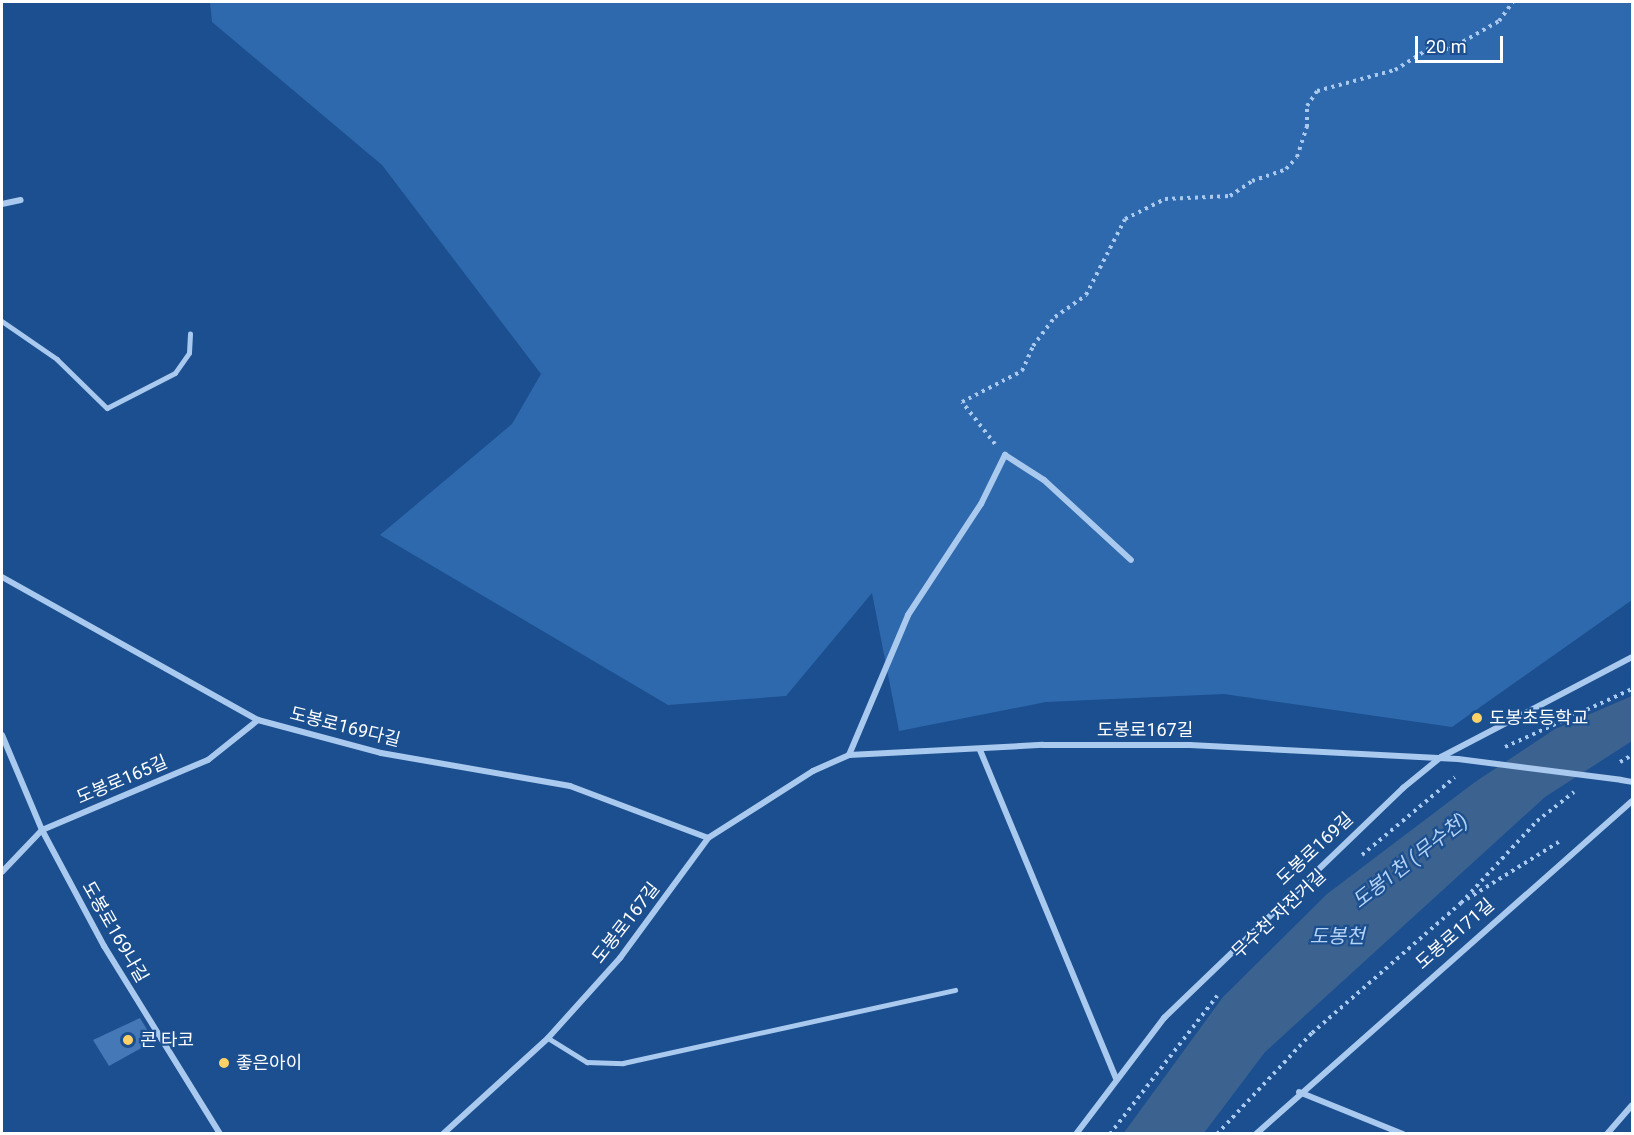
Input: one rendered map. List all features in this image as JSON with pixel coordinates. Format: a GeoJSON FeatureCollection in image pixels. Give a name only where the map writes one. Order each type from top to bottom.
{"type":"FeatureCollection","features":[{"type":"Feature","properties":{"kind":"street"},"geometry":{"type":"LineString","coordinates":[[2,204],[21,200]]}},
{"type":"Feature","properties":{"kind":"street"},"geometry":{"type":"LineString","coordinates":[[849,755],[908,615],[981,504],[1005,455],[1044,480],[1131,560]]}},
{"type":"Feature","properties":{"kind":"street","name":"도봉로169다길"},"geometry":{"type":"LineString","coordinates":[[2,577],[258,720],[381,753],[570,786],[708,838]]}},
{"type":"Feature","properties":{"kind":"street","name":"도봉로169길"},"geometry":{"type":"LineString","coordinates":[[1076,1134],[1116,1078],[1164,1018],[1228,951],[1441,757],[1632,657]]}},
{"type":"Feature","properties":{"kind":"street","name":"도봉로165길"},"geometry":{"type":"LineString","coordinates":[[2,872],[42,830],[208,760],[258,720]]}},
{"type":"Feature","properties":{"kind":"street","name":"도봉로169나길"},"geometry":{"type":"LineString","coordinates":[[2,735],[42,830],[104,946],[220,1134]]}},
{"type":"Feature","properties":{"kind":"street","name":"도봉로167길"},"geometry":{"type":"LineString","coordinates":[[443,1134],[548,1038],[620,958],[708,838],[813,771],[849,755],[1190,745],[1441,757],[1632,782]]}},
{"type":"Feature","properties":{"kind":"street"},"geometry":{"type":"LineString","coordinates":[[980,750],[1116,1078]]}},
{"type":"Feature","properties":{"kind":"street","name":"도봉로171길"},"geometry":{"type":"LineString","coordinates":[[1256,1134],[1299,1092],[1632,801]]}},
{"type":"Feature","properties":{"kind":"street"},"geometry":{"type":"LineString","coordinates":[[1299,1092],[1403,1134]]}},
{"type":"Feature","properties":{"kind":"street"},"geometry":{"type":"LineString","coordinates":[[1607,1134],[1632,1105]]}},
{"type":"Feature","properties":{"kind":"lane"},"geometry":{"type":"LineString","coordinates":[[2,321],[57,359],[107,408],[176,372],[189,353],[190,334]]}},
{"type":"Feature","properties":{"kind":"lane"},"geometry":{"type":"LineString","coordinates":[[548,1038],[587,1062],[623,1063],[955,990]]}},
{"type":"Feature","properties":{"kind":"path"},"geometry":{"type":"LineString","coordinates":[[1005,455],[962,402],[1022,371],[1033,346],[1055,317],[1086,295],[1125,219],[1165,199],[1230,196],[1252,180],[1286,169],[1296,157],[1307,127],[1307,106],[1317,91],[1395,70],[1430,48],[1450,49],[1499,21],[1513,2]]}},
{"type":"Feature","properties":{"kind":"path"},"geometry":{"type":"LineString","coordinates":[[1501,749],[1632,689]]}},
{"type":"Feature","properties":{"kind":"path"},"geometry":{"type":"LineString","coordinates":[[1616,765],[1632,755]]}},
{"type":"Feature","properties":{"kind":"path"},"geometry":{"type":"LineString","coordinates":[[1357,860],[1461,771]]}},
{"type":"Feature","properties":{"kind":"path"},"geometry":{"type":"LineString","coordinates":[[1217,1134],[1312,1033],[1461,903],[1537,821],[1581,786]]}},
{"type":"Feature","properties":{"kind":"path"},"geometry":{"type":"LineString","coordinates":[[1461,903],[1547,844],[1568,838]]}},
{"type":"Feature","properties":{"kind":"path"},"geometry":{"type":"LineString","coordinates":[[1110,1134],[1225,986]]}},
{"type":"Feature","properties":{"kind":"shaded area"},"geometry":{"type":"Polygon","coordinates":[[[210,2],[1632,2],[1632,600],[1452,727],[1224,694],[1046,702],[899,731],[872,593],[786,696],[668,705],[380,535],[512,424],[541,374],[382,165],[212,22],[210,2]]]}},
{"type":"Feature","properties":{"kind":"water","name":"도봉천"},"geometry":{"type":"Polygon","coordinates":[[[1632,696],[1632,741],[1545,797],[1265,1052],[1204,1133],[1123,1134],[1223,997],[1327,894],[1475,782],[1555,729],[1632,696]]]}},
{"type":"Feature","properties":{"kind":"building"},"geometry":{"type":"Polygon","coordinates":[[[140,1018],[154,1041],[109,1066],[93,1040],[140,1018]]]}},
{"type":"Feature","properties":{"kind":"place","name":"도봉초등학교"},"geometry":{"type":"Point","coordinates":[1477,718]}},
{"type":"Feature","properties":{"kind":"place","name":"콘 타코"},"geometry":{"type":"Point","coordinates":[128,1040]}},
{"type":"Feature","properties":{"kind":"place","name":"좋은아이"},"geometry":{"type":"Point","coordinates":[224,1063]}},
{"type":"Feature","properties":{"kind":"water label","name":"도봉1천 (무수천)"},"geometry":{"type":"Point","coordinates":[1410,861]}}]}
